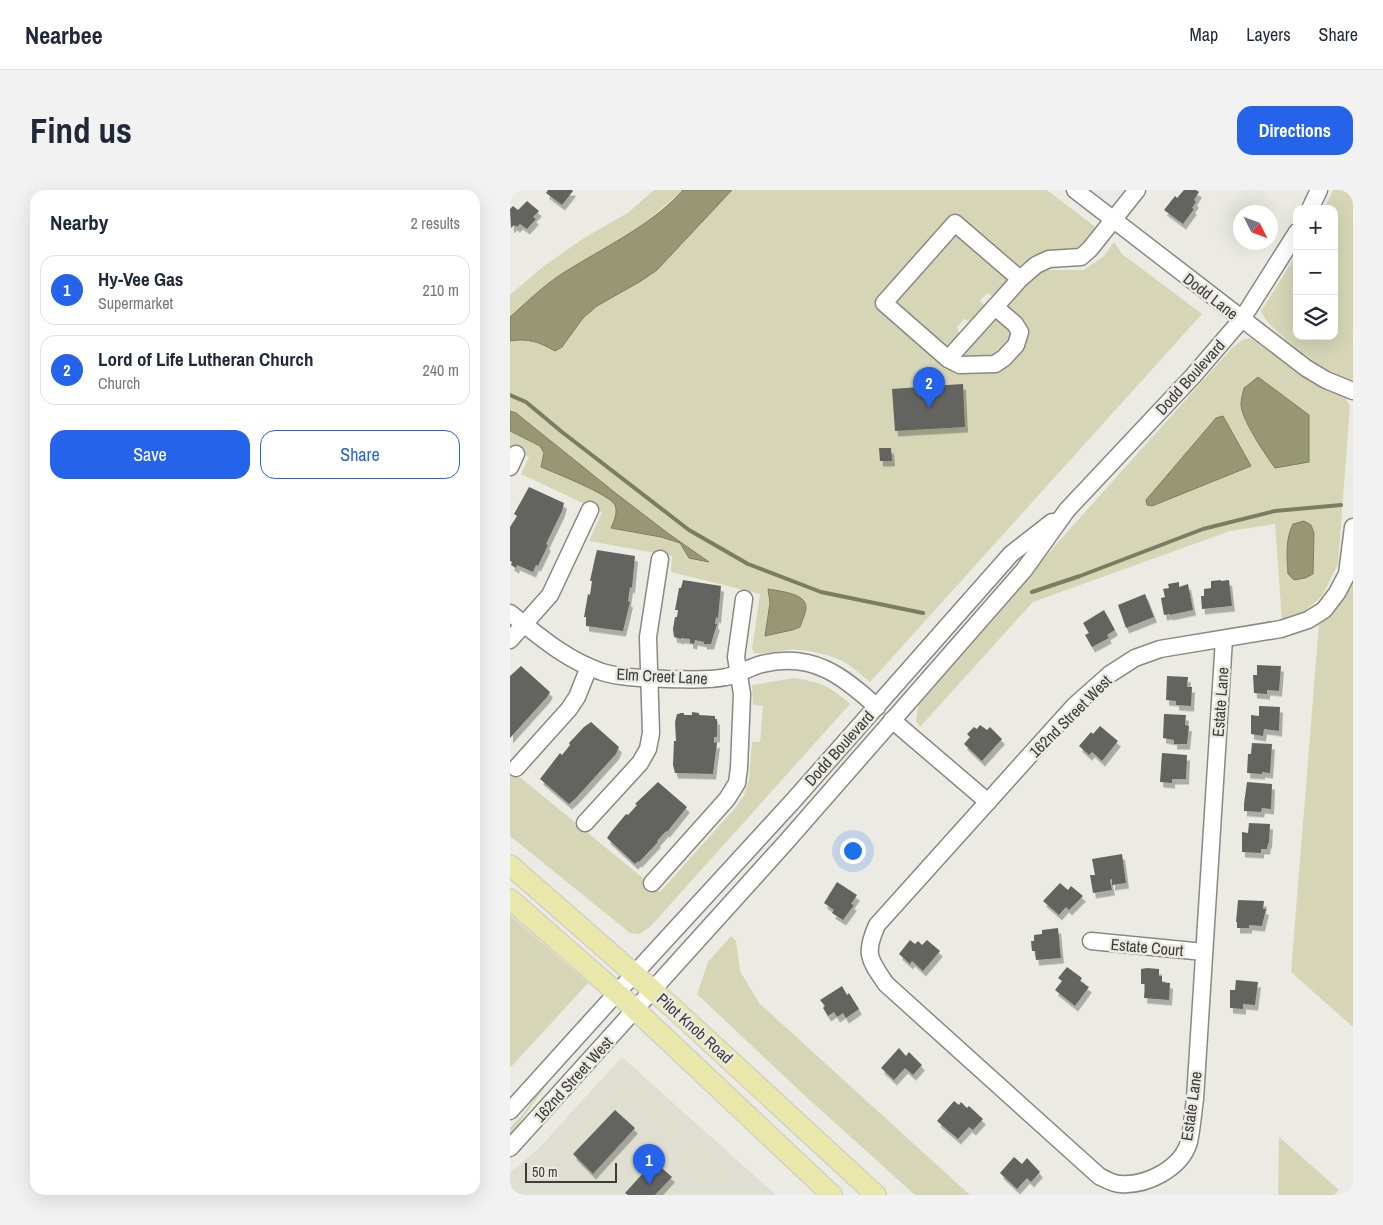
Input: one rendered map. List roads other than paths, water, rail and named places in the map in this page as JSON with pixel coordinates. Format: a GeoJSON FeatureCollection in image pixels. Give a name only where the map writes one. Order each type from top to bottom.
{"type":"FeatureCollection","features":[{"type":"Feature","properties":{"kind":"main road","name":"Pilot Knob Road"},"geometry":{"type":"LineString","coordinates":[[510,865],[653,990],[876,1195]]}},
{"type":"Feature","properties":{"kind":"main road","name":"Pilot Knob Road"},"geometry":{"type":"LineString","coordinates":[[510,898],[635,1010],[832,1195]]}},
{"type":"Feature","properties":{"kind":"street","name":"Dodd Lane"},"geometry":{"type":"LineString","coordinates":[[1075,190],[1306,368],[1326,380],[1353,391]]}},
{"type":"Feature","properties":{"kind":"street"},"geometry":{"type":"LineString","coordinates":[[948,360],[1020,279],[1036,264],[1049,259],[1081,257],[1090,249],[1137,190]]}},
{"type":"Feature","properties":{"kind":"street"},"geometry":{"type":"LineString","coordinates":[[1312,205],[1319,190]]}},
{"type":"Feature","properties":{"kind":"street"},"geometry":{"type":"LineString","coordinates":[[995,307],[1015,324],[1020,332],[1016,345],[995,364],[960,365],[948,360],[884,303],[956,223],[1020,279]]}},
{"type":"Feature","properties":{"kind":"street","name":"Dodd Boulevard"},"geometry":{"type":"LineString","coordinates":[[635,1010],[787,842],[1024,570],[1067,510],[1192,376],[1242,319],[1293,238]]}},
{"type":"Feature","properties":{"kind":"street"},"geometry":{"type":"LineString","coordinates":[[510,640],[550,595],[590,510]]}},
{"type":"Feature","properties":{"kind":"street","name":"Dodd Boulevard"},"geometry":{"type":"LineString","coordinates":[[616,993],[793,801],[1011,554],[1067,510]]}},
{"type":"Feature","properties":{"kind":"street","name":"162nd Street West"},"geometry":{"type":"LineString","coordinates":[[877,925],[1074,706],[1110,674],[1135,658],[1160,649],[1281,629],[1308,620],[1324,610],[1337,593],[1347,574],[1353,527]]}},
{"type":"Feature","properties":{"kind":"street"},"geometry":{"type":"LineString","coordinates":[[585,823],[640,763],[648,749],[651,733],[648,637],[660,559]]}},
{"type":"Feature","properties":{"kind":"street"},"geometry":{"type":"LineString","coordinates":[[652,883],[727,799],[736,783],[739,768],[742,694],[736,657],[744,599]]}},
{"type":"Feature","properties":{"kind":"street","name":"Elm Creet Lane"},"geometry":{"type":"LineString","coordinates":[[510,613],[574,661],[603,672],[625,677],[705,680],[728,677],[762,664],[790,661],[816,664],[837,674],[877,706]]}},
{"type":"Feature","properties":{"kind":"street","name":"Estate Lane"},"geometry":{"type":"LineString","coordinates":[[877,925],[869,942],[870,961],[886,984],[1098,1176],[1118,1184],[1137,1184],[1159,1176],[1178,1160],[1188,1144],[1195,1099],[1224,639]]}},
{"type":"Feature","properties":{"kind":"street"},"geometry":{"type":"LineString","coordinates":[[516,768],[568,710],[577,697],[589,667]]}},
{"type":"Feature","properties":{"kind":"street"},"geometry":{"type":"LineString","coordinates":[[892,720],[988,802]]}},
{"type":"Feature","properties":{"kind":"street","name":"Estate Court"},"geometry":{"type":"LineString","coordinates":[[1091,941],[1204,952]]}},
{"type":"Feature","properties":{"kind":"street","name":"162nd Street West"},"geometry":{"type":"LineString","coordinates":[[510,1111],[616,993]]}},
{"type":"Feature","properties":{"kind":"street","name":"162nd Street West"},"geometry":{"type":"LineString","coordinates":[[510,1148],[635,1010]]}},
{"type":"Feature","properties":{"kind":"waterway"},"geometry":{"type":"LineString","coordinates":[[510,395],[526,402],[689,530],[748,564],[821,592],[923,613]]}},
{"type":"Feature","properties":{"kind":"waterway"},"geometry":{"type":"LineString","coordinates":[[1032,592],[1080,576],[1203,529],[1275,511],[1341,505]]}},
{"type":"Feature","properties":{"kind":"place","name":"Lord of Life Lutheran Church"},"geometry":{"type":"Point","coordinates":[929,408]}},
{"type":"Feature","properties":{"kind":"place","name":"Hy-Vee Gas"},"geometry":{"type":"Point","coordinates":[649,1185]}}]}
